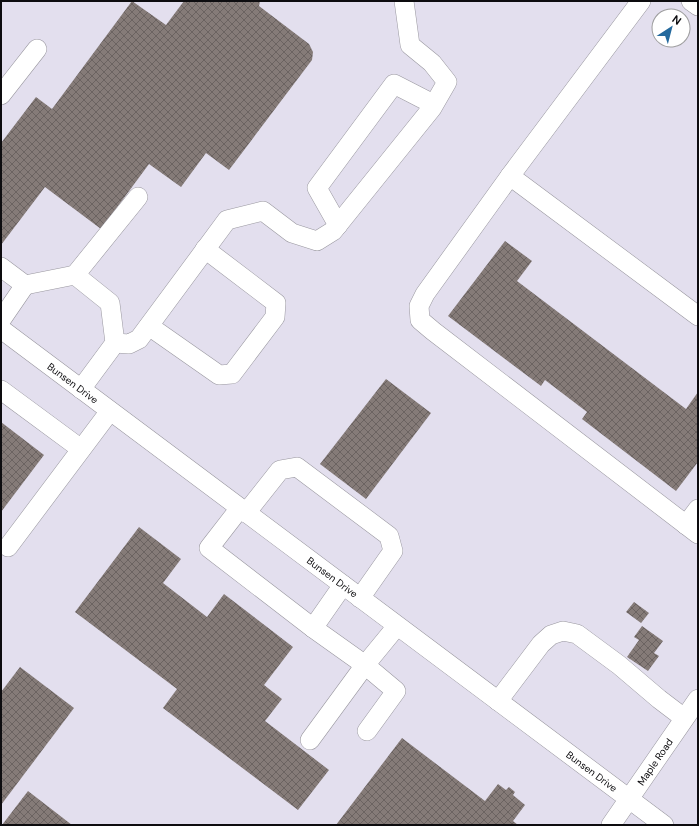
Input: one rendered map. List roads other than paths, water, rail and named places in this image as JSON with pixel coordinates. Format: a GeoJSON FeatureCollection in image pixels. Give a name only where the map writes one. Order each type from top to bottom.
{"type":"FeatureCollection","features":[{"type":"Feature","properties":{"kind":"street"},"geometry":{"type":"LineString","coordinates":[[115,343],[130,344],[139,339],[227,220],[263,211],[292,233],[317,241],[334,231],[432,108],[447,82],[432,63],[410,45],[404,1]]}},
{"type":"Feature","properties":{"kind":"street"},"geometry":{"type":"LineString","coordinates":[[641,1],[510,176],[425,294],[419,306],[420,320],[692,529],[698,509]]}},
{"type":"Feature","properties":{"kind":"street"},"geometry":{"type":"LineString","coordinates":[[691,1],[698,6]]}},
{"type":"Feature","properties":{"kind":"street"},"geometry":{"type":"LineString","coordinates":[[1,95],[37,49]]}},
{"type":"Feature","properties":{"kind":"street"},"geometry":{"type":"LineString","coordinates":[[338,225],[317,188],[394,84],[433,104]]}},
{"type":"Feature","properties":{"kind":"street"},"geometry":{"type":"LineString","coordinates":[[510,176],[698,316]]}},
{"type":"Feature","properties":{"kind":"street"},"geometry":{"type":"LineString","coordinates":[[1,267],[25,284],[75,275],[138,197]]}},
{"type":"Feature","properties":{"kind":"street"},"geometry":{"type":"LineString","coordinates":[[149,326],[219,375],[232,374],[275,317],[276,303],[205,249]]}},
{"type":"Feature","properties":{"kind":"street"},"geometry":{"type":"LineString","coordinates":[[75,275],[110,303],[115,343],[81,389]]}},
{"type":"Feature","properties":{"kind":"street"},"geometry":{"type":"LineString","coordinates":[[3,333],[25,284]]}},
{"type":"Feature","properties":{"kind":"street","name":"Bunsen Drive"},"geometry":{"type":"LineString","coordinates":[[3,333],[81,389],[664,825]]}},
{"type":"Feature","properties":{"kind":"street"},"geometry":{"type":"LineString","coordinates":[[1,390],[81,449]]}},
{"type":"Feature","properties":{"kind":"street"},"geometry":{"type":"LineString","coordinates":[[8,547],[110,411]]}},
{"type":"Feature","properties":{"kind":"street"},"geometry":{"type":"LineString","coordinates":[[360,598],[393,551],[389,536],[297,467],[280,470],[209,548],[396,691],[367,731]]}},
{"type":"Feature","properties":{"kind":"street"},"geometry":{"type":"LineString","coordinates":[[313,628],[343,586]]}},
{"type":"Feature","properties":{"kind":"street"},"geometry":{"type":"LineString","coordinates":[[310,740],[397,626]]}},
{"type":"Feature","properties":{"kind":"street"},"geometry":{"type":"LineString","coordinates":[[498,701],[541,644],[551,635],[563,631],[578,634],[658,699],[684,718]]}},
{"type":"Feature","properties":{"kind":"street","name":"Maple Road"},"geometry":{"type":"LineString","coordinates":[[611,825],[698,699]]}}]}
